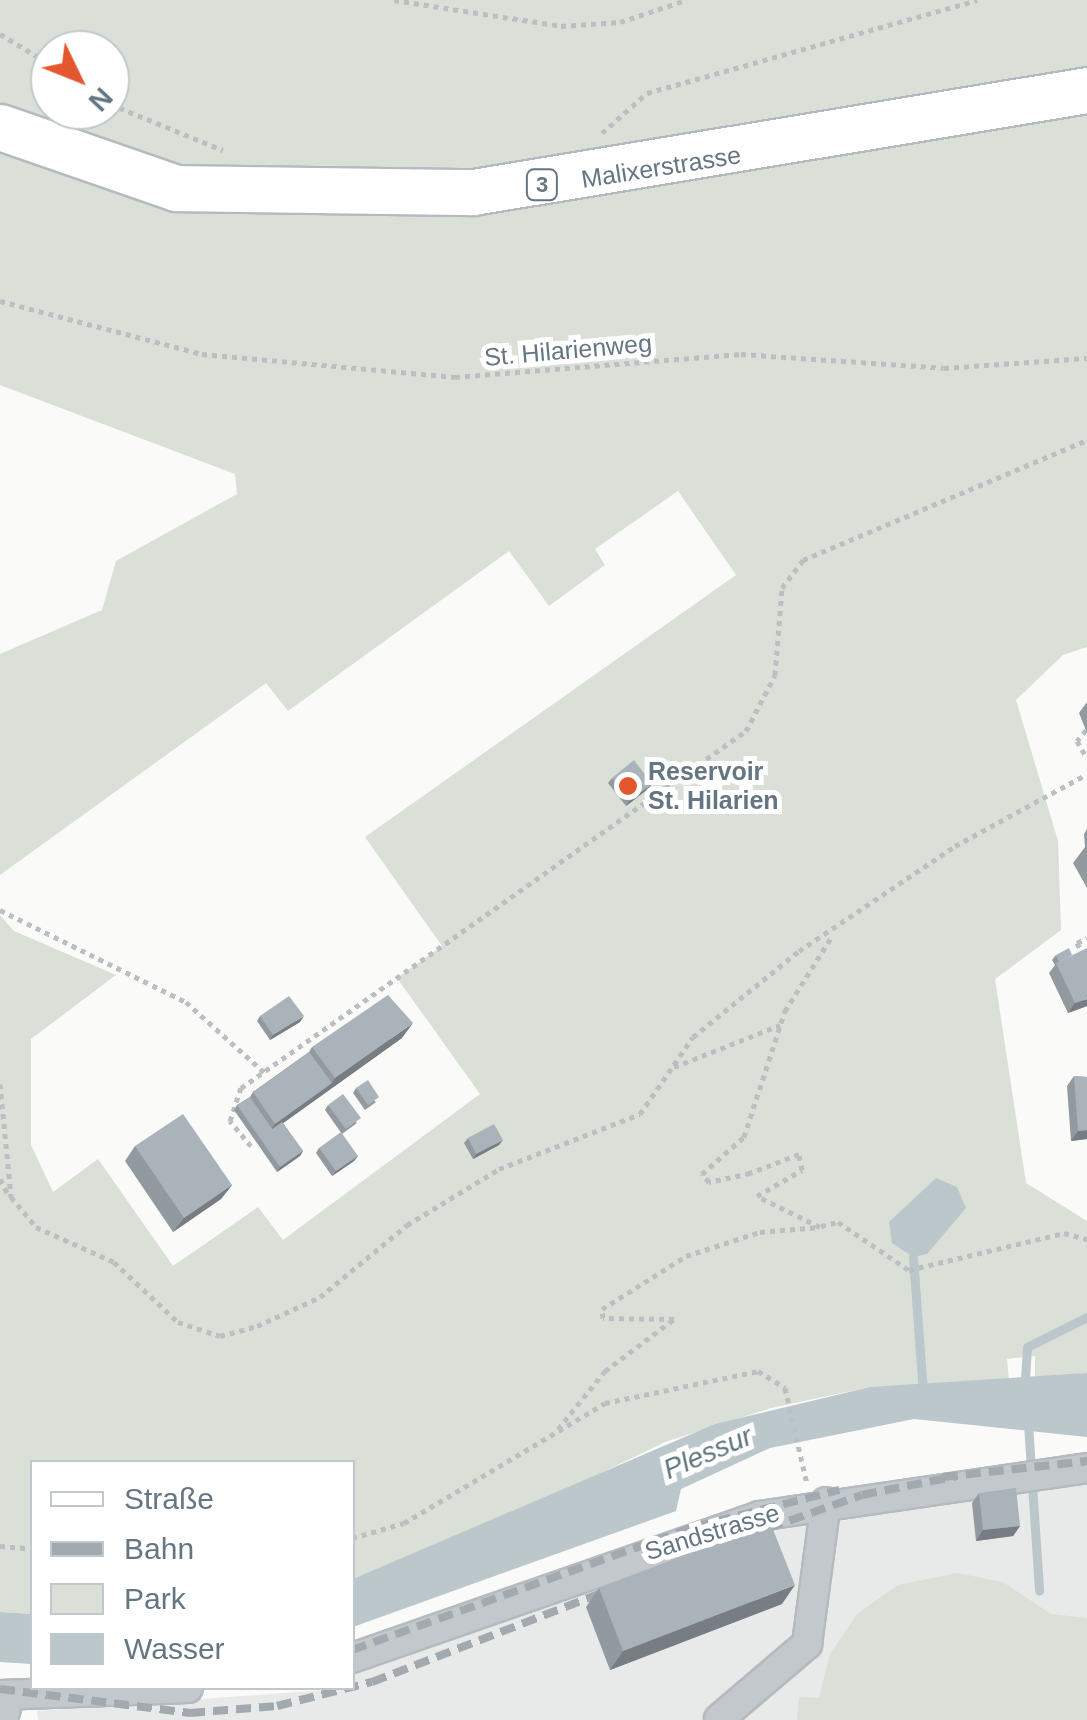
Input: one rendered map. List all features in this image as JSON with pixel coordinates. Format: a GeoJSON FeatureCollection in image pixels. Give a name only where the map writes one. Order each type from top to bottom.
{"type":"FeatureCollection","features":[{"type":"Feature","properties":{"kind":"main road","name":"Malixerstrasse"},"geometry":{"type":"LineString","coordinates":[[0,127],[128,176],[202,190],[473,192],[571,182],[1087,90]]}},
{"type":"Feature","properties":{"kind":"street","name":"Sandstrasse"},"geometry":{"type":"LineString","coordinates":[[355,1657],[700,1533],[826,1502],[1087,1468]]}},
{"type":"Feature","properties":{"kind":"street"},"geometry":{"type":"LineString","coordinates":[[718,1719],[808,1644],[826,1502]]}},
{"type":"Feature","properties":{"kind":"street"},"geometry":{"type":"LineString","coordinates":[[4,1704],[165,1690]]}},
{"type":"Feature","properties":{"kind":"path"},"geometry":{"type":"LineString","coordinates":[[394,0],[561,26],[620,22],[686,0]]}},
{"type":"Feature","properties":{"kind":"path"},"geometry":{"type":"LineString","coordinates":[[571,182],[613,118],[647,94],[977,0]]}},
{"type":"Feature","properties":{"kind":"path"},"geometry":{"type":"LineString","coordinates":[[0,34],[30,52]]}},
{"type":"Feature","properties":{"kind":"path"},"geometry":{"type":"LineString","coordinates":[[130,112],[238,153]]}},
{"type":"Feature","properties":{"kind":"path","name":"St. Hilarienweg"},"geometry":{"type":"LineString","coordinates":[[0,302],[202,354],[455,377],[757,354],[961,368],[1087,358]]}},
{"type":"Feature","properties":{"kind":"path"},"geometry":{"type":"LineString","coordinates":[[251,1146],[234,1129],[231,1104],[264,1072],[746,731],[774,675],[782,588],[803,560],[1087,440]]}},
{"type":"Feature","properties":{"kind":"path"},"geometry":{"type":"LineString","coordinates":[[1086,730],[1077,741],[1087,758]]}},
{"type":"Feature","properties":{"kind":"path"},"geometry":{"type":"LineString","coordinates":[[0,1179],[11,1198],[56,1240],[114,1262],[162,1311],[220,1336],[320,1297],[407,1225],[499,1169],[640,1114],[692,1038],[955,846],[1087,774]]}},
{"type":"Feature","properties":{"kind":"path"},"geometry":{"type":"LineString","coordinates":[[0,910],[186,1002],[264,1072]]}},
{"type":"Feature","properties":{"kind":"path"},"geometry":{"type":"LineString","coordinates":[[820,1226],[757,1196],[802,1170],[799,1154],[750,1173],[709,1182],[702,1174],[751,1124],[780,1025],[833,933]]}},
{"type":"Feature","properties":{"kind":"path"},"geometry":{"type":"LineString","coordinates":[[1084,956],[1077,942],[1087,938]]}},
{"type":"Feature","properties":{"kind":"path"},"geometry":{"type":"LineString","coordinates":[[674,1067],[780,1025]]}},
{"type":"Feature","properties":{"kind":"path"},"geometry":{"type":"LineString","coordinates":[[0,1084],[11,1198]]}},
{"type":"Feature","properties":{"kind":"path"},"geometry":{"type":"LineString","coordinates":[[558,1430],[605,1371],[674,1319],[603,1318],[602,1309],[686,1256],[838,1222],[913,1270],[1064,1233],[1087,1239]]}},
{"type":"Feature","properties":{"kind":"path"},"geometry":{"type":"LineString","coordinates":[[355,1537],[404,1523],[605,1403],[710,1378],[763,1371],[786,1388],[805,1476]]}},
{"type":"Feature","properties":{"kind":"path"},"geometry":{"type":"LineString","coordinates":[[0,1546],[30,1549]]}},
{"type":"Feature","properties":{"kind":"shaded area"},"geometry":{"type":"Polygon","coordinates":[[[1087,1477],[1087,1720],[38,1720],[37,1711],[355,1690],[355,1669],[774,1522],[807,1527],[1087,1477]]]}},
{"type":"Feature","properties":{"kind":"green space"},"geometry":{"type":"Polygon","coordinates":[[[0,0],[1087,0],[1087,647],[1063,655],[1016,700],[1058,841],[1061,930],[995,979],[1026,1183],[1087,1221],[1087,1373],[1035,1378],[1035,1356],[1007,1359],[1009,1381],[870,1387],[771,1408],[665,1442],[483,1530],[355,1578],[355,1460],[30,1460],[30,1614],[0,1612],[0,915],[14,931],[116,975],[31,1039],[31,1145],[53,1192],[98,1159],[173,1266],[258,1207],[283,1240],[480,1094],[397,978],[442,946],[365,837],[736,575],[678,491],[595,549],[605,565],[549,606],[509,551],[288,711],[266,683],[0,875],[0,654],[102,610],[116,561],[237,494],[235,474],[0,385],[0,0]]]}},
{"type":"Feature","properties":{"kind":"green space"},"geometry":{"type":"Polygon","coordinates":[[[957,1573],[1003,1582],[1051,1614],[1087,1618],[1087,1720],[797,1720],[799,1697],[819,1698],[830,1654],[857,1614],[898,1585],[957,1573]]]}},
{"type":"Feature","properties":{"kind":"water"},"geometry":{"type":"Polygon","coordinates":[[[936,1178],[957,1187],[966,1208],[927,1254],[913,1257],[892,1243],[889,1222],[936,1178]]]}},
{"type":"Feature","properties":{"kind":"water","name":"Plessur"},"geometry":{"type":"Polygon","coordinates":[[[1087,1373],[1087,1437],[914,1419],[770,1448],[681,1489],[676,1511],[355,1626],[355,1578],[715,1424],[870,1387],[1087,1373]]]}},
{"type":"Feature","properties":{"kind":"water"},"geometry":{"type":"Polygon","coordinates":[[[0,1612],[30,1614],[30,1664],[0,1662],[0,1612]]]}},
{"type":"Feature","properties":{"kind":"building","name":"Reservoir St. Hilarien"},"geometry":{"type":"Polygon","coordinates":[[[634,760],[652,784],[629,801],[612,778],[634,760]]]}},
{"type":"Feature","properties":{"kind":"building"},"geometry":{"type":"Polygon","coordinates":[[[1069,948],[1072,955],[1059,962],[1056,955],[1069,948]]]}},
{"type":"Feature","properties":{"kind":"building"},"geometry":{"type":"Polygon","coordinates":[[[1087,948],[1087,999],[1075,1003],[1056,963],[1087,948]]]}},
{"type":"Feature","properties":{"kind":"building"},"geometry":{"type":"Polygon","coordinates":[[[388,995],[413,1023],[335,1078],[312,1047],[388,995]]]}},
{"type":"Feature","properties":{"kind":"building"},"geometry":{"type":"Polygon","coordinates":[[[289,996],[304,1016],[273,1035],[260,1016],[289,996]]]}},
{"type":"Feature","properties":{"kind":"building"},"geometry":{"type":"Polygon","coordinates":[[[309,1052],[332,1083],[275,1124],[253,1092],[309,1052]]]}},
{"type":"Feature","properties":{"kind":"building"},"geometry":{"type":"Polygon","coordinates":[[[1074,1076],[1087,1077],[1087,1130],[1078,1131],[1074,1076]]]}},
{"type":"Feature","properties":{"kind":"building"},"geometry":{"type":"Polygon","coordinates":[[[368,1080],[379,1097],[368,1105],[356,1088],[368,1080]]]}},
{"type":"Feature","properties":{"kind":"building"},"geometry":{"type":"Polygon","coordinates":[[[343,1094],[361,1118],[346,1129],[328,1105],[343,1094]]]}},
{"type":"Feature","properties":{"kind":"building"},"geometry":{"type":"Polygon","coordinates":[[[250,1097],[272,1129],[282,1122],[303,1151],[280,1167],[237,1105],[250,1097]]]}},
{"type":"Feature","properties":{"kind":"building"},"geometry":{"type":"Polygon","coordinates":[[[183,1114],[232,1185],[184,1218],[135,1146],[183,1114]]]}},
{"type":"Feature","properties":{"kind":"building"},"geometry":{"type":"Polygon","coordinates":[[[494,1124],[503,1140],[476,1154],[468,1138],[494,1124]]]}},
{"type":"Feature","properties":{"kind":"building"},"geometry":{"type":"Polygon","coordinates":[[[341,1132],[358,1156],[336,1171],[319,1148],[341,1132]]]}},
{"type":"Feature","properties":{"kind":"building"},"geometry":{"type":"Polygon","coordinates":[[[1016,1488],[1020,1526],[983,1530],[979,1493],[1016,1488]]]}},
{"type":"Feature","properties":{"kind":"building"},"geometry":{"type":"Polygon","coordinates":[[[770,1522],[795,1585],[623,1651],[599,1588],[770,1522]]]}},
{"type":"Feature","properties":{"kind":"waterway"},"geometry":{"type":"LineString","coordinates":[[913,1257],[923,1393]]}},
{"type":"Feature","properties":{"kind":"waterway"},"geometry":{"type":"LineString","coordinates":[[1024,1394],[1027,1347],[1087,1317]]}},
{"type":"Feature","properties":{"kind":"waterway"},"geometry":{"type":"LineString","coordinates":[[1028,1424],[1039,1591]]}},
{"type":"Feature","properties":{"kind":"railway"},"geometry":{"type":"LineString","coordinates":[[943,1477],[1087,1461]]}},
{"type":"Feature","properties":{"kind":"railway"},"geometry":{"type":"LineString","coordinates":[[746,1536],[862,1495],[957,1476]]}},
{"type":"Feature","properties":{"kind":"railway"},"geometry":{"type":"LineString","coordinates":[[355,1649],[694,1527],[839,1490]]}},
{"type":"Feature","properties":{"kind":"railway"},"geometry":{"type":"LineString","coordinates":[[355,1686],[620,1586]]}},
{"type":"Feature","properties":{"kind":"railway"},"geometry":{"type":"LineString","coordinates":[[0,1689],[190,1713],[277,1706],[340,1690]]}},
{"type":"Feature","properties":{"kind":"place","name":"Reservoir St. Hilarien"},"geometry":{"type":"Point","coordinates":[628,786]}}]}
